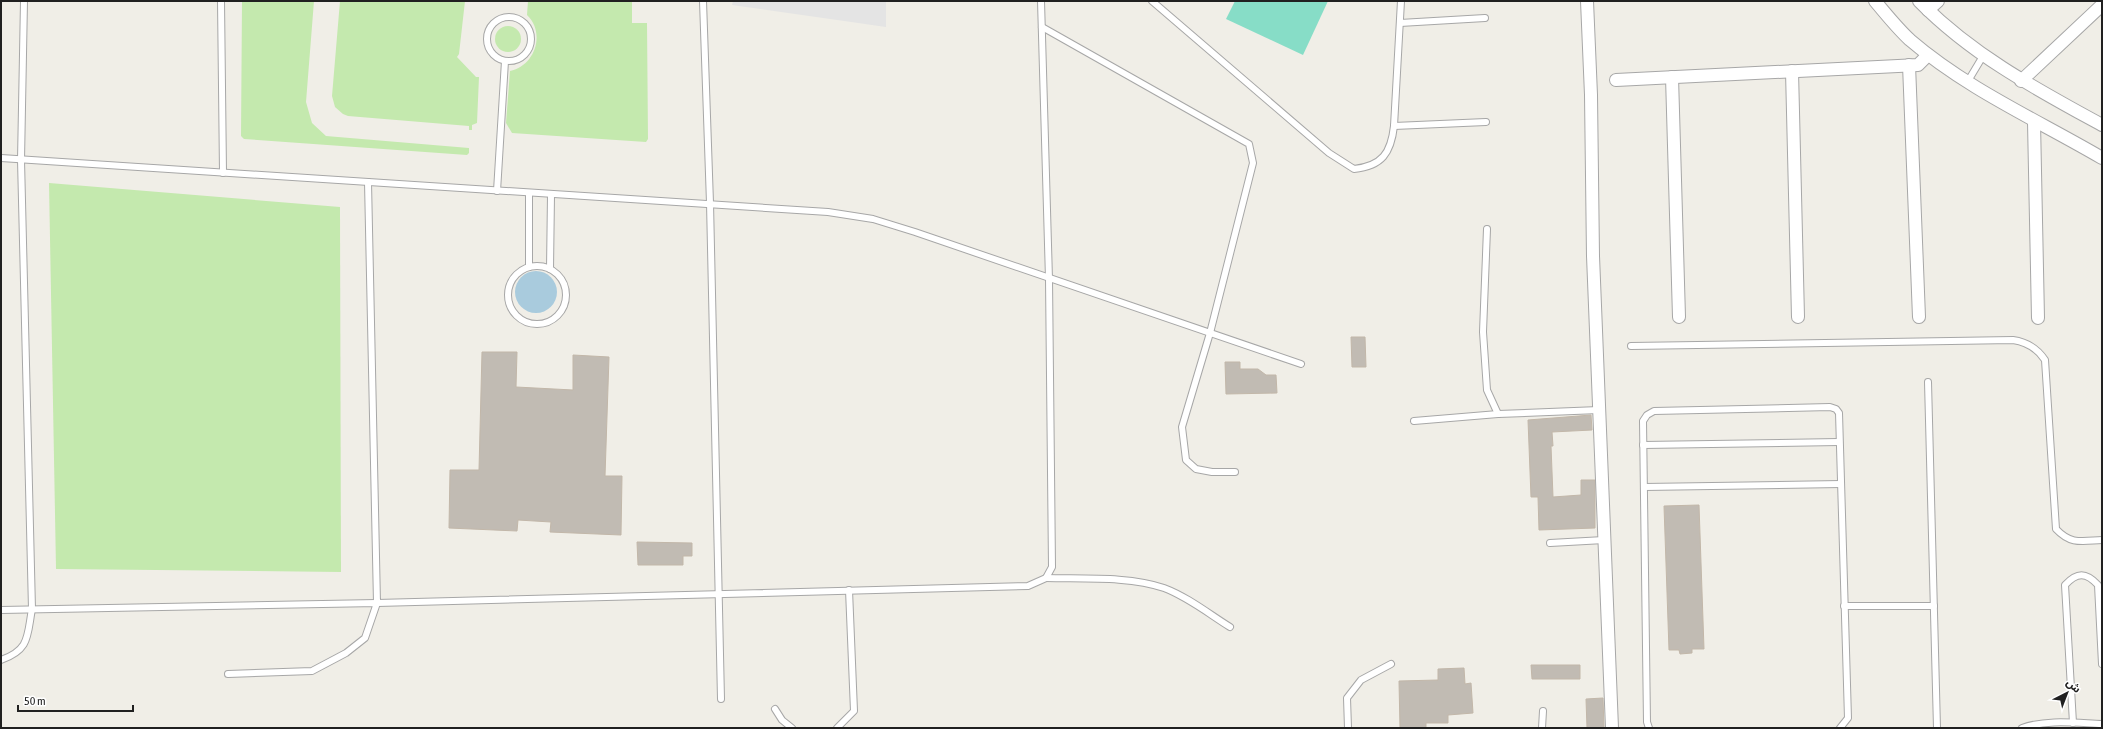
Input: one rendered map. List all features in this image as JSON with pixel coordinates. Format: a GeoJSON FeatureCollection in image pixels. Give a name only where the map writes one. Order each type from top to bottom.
{"type":"FeatureCollection","features":[{"type":"Feature","properties":{"kind":"street"},"geometry":{"type":"LineString","coordinates":[[1587,1],[1591,94],[1593,256],[1612,728]]}},
{"type":"Feature","properties":{"kind":"street"},"geometry":{"type":"LineString","coordinates":[[1875,1],[1908,38],[1928,55],[2034,122],[2102,158]]}},
{"type":"Feature","properties":{"kind":"street"},"geometry":{"type":"LineString","coordinates":[[1919,1],[1983,56],[2021,81],[2102,125]]}},
{"type":"Feature","properties":{"kind":"street"},"geometry":{"type":"LineString","coordinates":[[1928,10],[1938,1]]}},
{"type":"Feature","properties":{"kind":"street"},"geometry":{"type":"LineString","coordinates":[[2021,81],[2102,5]]}},
{"type":"Feature","properties":{"kind":"street"},"geometry":{"type":"LineString","coordinates":[[1616,80],[1918,65],[1928,55]]}},
{"type":"Feature","properties":{"kind":"street"},"geometry":{"type":"LineString","coordinates":[[1909,65],[1919,317]]}},
{"type":"Feature","properties":{"kind":"street"},"geometry":{"type":"LineString","coordinates":[[1792,71],[1798,317]]}},
{"type":"Feature","properties":{"kind":"street"},"geometry":{"type":"LineString","coordinates":[[1672,77],[1680,317]]}},
{"type":"Feature","properties":{"kind":"street"},"geometry":{"type":"LineString","coordinates":[[2034,122],[2038,318]]}},
{"type":"Feature","properties":{"kind":"lane"},"geometry":{"type":"LineString","coordinates":[[1,660],[15,655],[26,643],[32,609],[21,160],[24,1]]}},
{"type":"Feature","properties":{"kind":"lane"},"geometry":{"type":"LineString","coordinates":[[221,1],[223,173]]}},
{"type":"Feature","properties":{"kind":"lane"},"geometry":{"type":"LineString","coordinates":[[702,1],[710,204],[721,698]]}},
{"type":"Feature","properties":{"kind":"lane"},"geometry":{"type":"LineString","coordinates":[[1040,1],[1049,279],[1052,567],[1046,578]]}},
{"type":"Feature","properties":{"kind":"lane"},"geometry":{"type":"LineString","coordinates":[[1152,1],[1343,163],[1354,169],[1364,168],[1377,162],[1386,153],[1390,146],[1394,126],[1402,1]]}},
{"type":"Feature","properties":{"kind":"lane"},"geometry":{"type":"LineString","coordinates":[[510,18],[517,19],[528,28],[530,42],[524,54],[512,61],[505,61],[493,55],[489,50],[487,37],[492,25],[497,20],[510,18]]}},
{"type":"Feature","properties":{"kind":"lane"},"geometry":{"type":"LineString","coordinates":[[1400,23],[1484,18]]}},
{"type":"Feature","properties":{"kind":"lane"},"geometry":{"type":"LineString","coordinates":[[1042,27],[1249,144],[1253,163],[1210,333],[1182,427],[1183,446],[1186,460],[1196,469],[1212,472],[1235,472]]}},
{"type":"Feature","properties":{"kind":"lane"},"geometry":{"type":"LineString","coordinates":[[1968,81],[1983,56]]}},
{"type":"Feature","properties":{"kind":"lane"},"geometry":{"type":"LineString","coordinates":[[497,191],[505,61]]}},
{"type":"Feature","properties":{"kind":"lane"},"geometry":{"type":"LineString","coordinates":[[1394,126],[1486,122]]}},
{"type":"Feature","properties":{"kind":"lane"},"geometry":{"type":"LineString","coordinates":[[1,158],[828,212],[874,219],[1300,364]]}},
{"type":"Feature","properties":{"kind":"lane"},"geometry":{"type":"LineString","coordinates":[[228,674],[312,671],[346,654],[365,638],[377,603],[368,182]]}},
{"type":"Feature","properties":{"kind":"lane"},"geometry":{"type":"LineString","coordinates":[[529,193],[529,267]]}},
{"type":"Feature","properties":{"kind":"lane"},"geometry":{"type":"LineString","coordinates":[[550,269],[551,195]]}},
{"type":"Feature","properties":{"kind":"lane"},"geometry":{"type":"LineString","coordinates":[[1487,229],[1483,332],[1487,390],[1498,414]]}},
{"type":"Feature","properties":{"kind":"lane"},"geometry":{"type":"LineString","coordinates":[[536,266],[550,269],[562,279],[566,288],[565,306],[560,315],[552,321],[544,324],[534,325],[517,317],[508,300],[508,291],[511,281],[517,273],[529,267],[536,266]]}},
{"type":"Feature","properties":{"kind":"lane"},"geometry":{"type":"LineString","coordinates":[[1631,346],[2013,340],[2026,343],[2037,350],[2045,360],[2056,529],[2064,537],[2073,542],[2102,540]]}},
{"type":"Feature","properties":{"kind":"lane"},"geometry":{"type":"LineString","coordinates":[[1928,382],[1937,728]]}},
{"type":"Feature","properties":{"kind":"lane"},"geometry":{"type":"LineString","coordinates":[[1649,728],[1647,722],[1643,420],[1647,415],[1654,411],[1823,408],[1833,408],[1838,410],[1840,442],[1848,718],[1840,728]]}},
{"type":"Feature","properties":{"kind":"lane"},"geometry":{"type":"LineString","coordinates":[[1414,422],[1498,414],[1599,410]]}},
{"type":"Feature","properties":{"kind":"lane"},"geometry":{"type":"LineString","coordinates":[[1643,446],[1840,442]]}},
{"type":"Feature","properties":{"kind":"lane"},"geometry":{"type":"LineString","coordinates":[[1644,487],[1841,484]]}},
{"type":"Feature","properties":{"kind":"lane"},"geometry":{"type":"LineString","coordinates":[[1550,543],[1604,540]]}},
{"type":"Feature","properties":{"kind":"lane"},"geometry":{"type":"LineString","coordinates":[[2073,722],[2065,585],[2072,578],[2081,575],[2091,577],[2098,585],[2102,664]]}},
{"type":"Feature","properties":{"kind":"lane"},"geometry":{"type":"LineString","coordinates":[[1,610],[377,603],[1028,586],[1046,578],[1130,581],[1164,588],[1197,605],[1230,627]]}},
{"type":"Feature","properties":{"kind":"lane"},"geometry":{"type":"LineString","coordinates":[[837,728],[854,711],[849,590]]}},
{"type":"Feature","properties":{"kind":"lane"},"geometry":{"type":"LineString","coordinates":[[1844,606],[1934,606]]}},
{"type":"Feature","properties":{"kind":"lane"},"geometry":{"type":"LineString","coordinates":[[1348,728],[1347,698],[1361,680],[1391,664]]}},
{"type":"Feature","properties":{"kind":"lane"},"geometry":{"type":"LineString","coordinates":[[776,709],[782,720],[792,728]]}},
{"type":"Feature","properties":{"kind":"lane"},"geometry":{"type":"LineString","coordinates":[[1542,728],[1543,711]]}},
{"type":"Feature","properties":{"kind":"lane"},"geometry":{"type":"LineString","coordinates":[[2022,728],[2034,724],[2073,722],[2102,724]]}},
{"type":"Feature","properties":{"kind":"green space"},"geometry":{"type":"Polygon","coordinates":[[[242,1],[314,1],[306,102],[312,123],[326,136],[469,148],[469,153],[467,155],[244,139],[241,136],[242,1]]]}},
{"type":"Feature","properties":{"kind":"green space"},"geometry":{"type":"Polygon","coordinates":[[[340,1],[465,1],[459,54],[457,57],[476,77],[479,77],[477,123],[472,125],[472,130],[469,130],[469,126],[348,116],[343,114],[335,107],[332,96],[340,1]]]}},
{"type":"Feature","properties":{"kind":"green space"},"geometry":{"type":"Polygon","coordinates":[[[528,1],[632,1],[632,23],[647,23],[648,139],[646,142],[512,133],[506,123],[510,71],[519,68],[526,63],[535,48],[537,39],[533,22],[527,15],[528,1]]]}},
{"type":"Feature","properties":{"kind":"green space"},"geometry":{"type":"Polygon","coordinates":[[[1235,1],[1328,1],[1303,55],[1226,19],[1235,1]]]}},
{"type":"Feature","properties":{"kind":"green space"},"geometry":{"type":"Polygon","coordinates":[[[508,26],[517,30],[521,39],[517,48],[508,52],[499,48],[495,39],[499,30],[508,26]]]}},
{"type":"Feature","properties":{"kind":"green space"},"geometry":{"type":"Polygon","coordinates":[[[49,183],[340,207],[341,572],[56,569],[49,183]]]}},
{"type":"Feature","properties":{"kind":"shaded area"},"geometry":{"type":"Polygon","coordinates":[[[733,1],[886,1],[886,27],[732,5],[733,1]]]}},
{"type":"Feature","properties":{"kind":"water"},"geometry":{"type":"Polygon","coordinates":[[[536,271],[551,277],[557,292],[551,307],[536,313],[521,307],[515,292],[521,277],[536,271]]]}},
{"type":"Feature","properties":{"kind":"building"},"geometry":{"type":"Polygon","coordinates":[[[1351,337],[1365,337],[1366,367],[1352,367],[1351,337]]]}},
{"type":"Feature","properties":{"kind":"building"},"geometry":{"type":"Polygon","coordinates":[[[482,352],[517,352],[516,387],[573,390],[573,355],[609,357],[605,476],[622,476],[621,535],[550,532],[551,522],[518,520],[517,531],[449,528],[450,470],[479,470],[482,352]]]}},
{"type":"Feature","properties":{"kind":"building"},"geometry":{"type":"Polygon","coordinates":[[[1225,362],[1240,362],[1240,369],[1258,369],[1266,375],[1276,375],[1277,393],[1226,394],[1225,362]]]}},
{"type":"Feature","properties":{"kind":"building"},"geometry":{"type":"Polygon","coordinates":[[[1591,415],[1592,430],[1552,432],[1553,446],[1551,446],[1553,497],[1581,495],[1581,480],[1595,480],[1595,528],[1539,530],[1538,497],[1531,497],[1528,420],[1591,415]]]}},
{"type":"Feature","properties":{"kind":"building"},"geometry":{"type":"Polygon","coordinates":[[[1699,505],[1704,649],[1692,649],[1692,653],[1680,654],[1679,650],[1669,650],[1664,506],[1699,505]]]}},
{"type":"Feature","properties":{"kind":"building"},"geometry":{"type":"Polygon","coordinates":[[[637,542],[692,543],[692,556],[683,556],[683,565],[638,565],[637,542]]]}},
{"type":"Feature","properties":{"kind":"building"},"geometry":{"type":"Polygon","coordinates":[[[1531,665],[1580,665],[1580,679],[1532,679],[1531,665]]]}},
{"type":"Feature","properties":{"kind":"building"},"geometry":{"type":"Polygon","coordinates":[[[1464,668],[1465,684],[1471,683],[1473,713],[1448,715],[1448,723],[1426,723],[1426,728],[1400,728],[1399,681],[1438,680],[1438,669],[1464,668]]]}},
{"type":"Feature","properties":{"kind":"building"},"geometry":{"type":"Polygon","coordinates":[[[1603,698],[1604,728],[1587,728],[1586,699],[1603,698]]]}}]}
